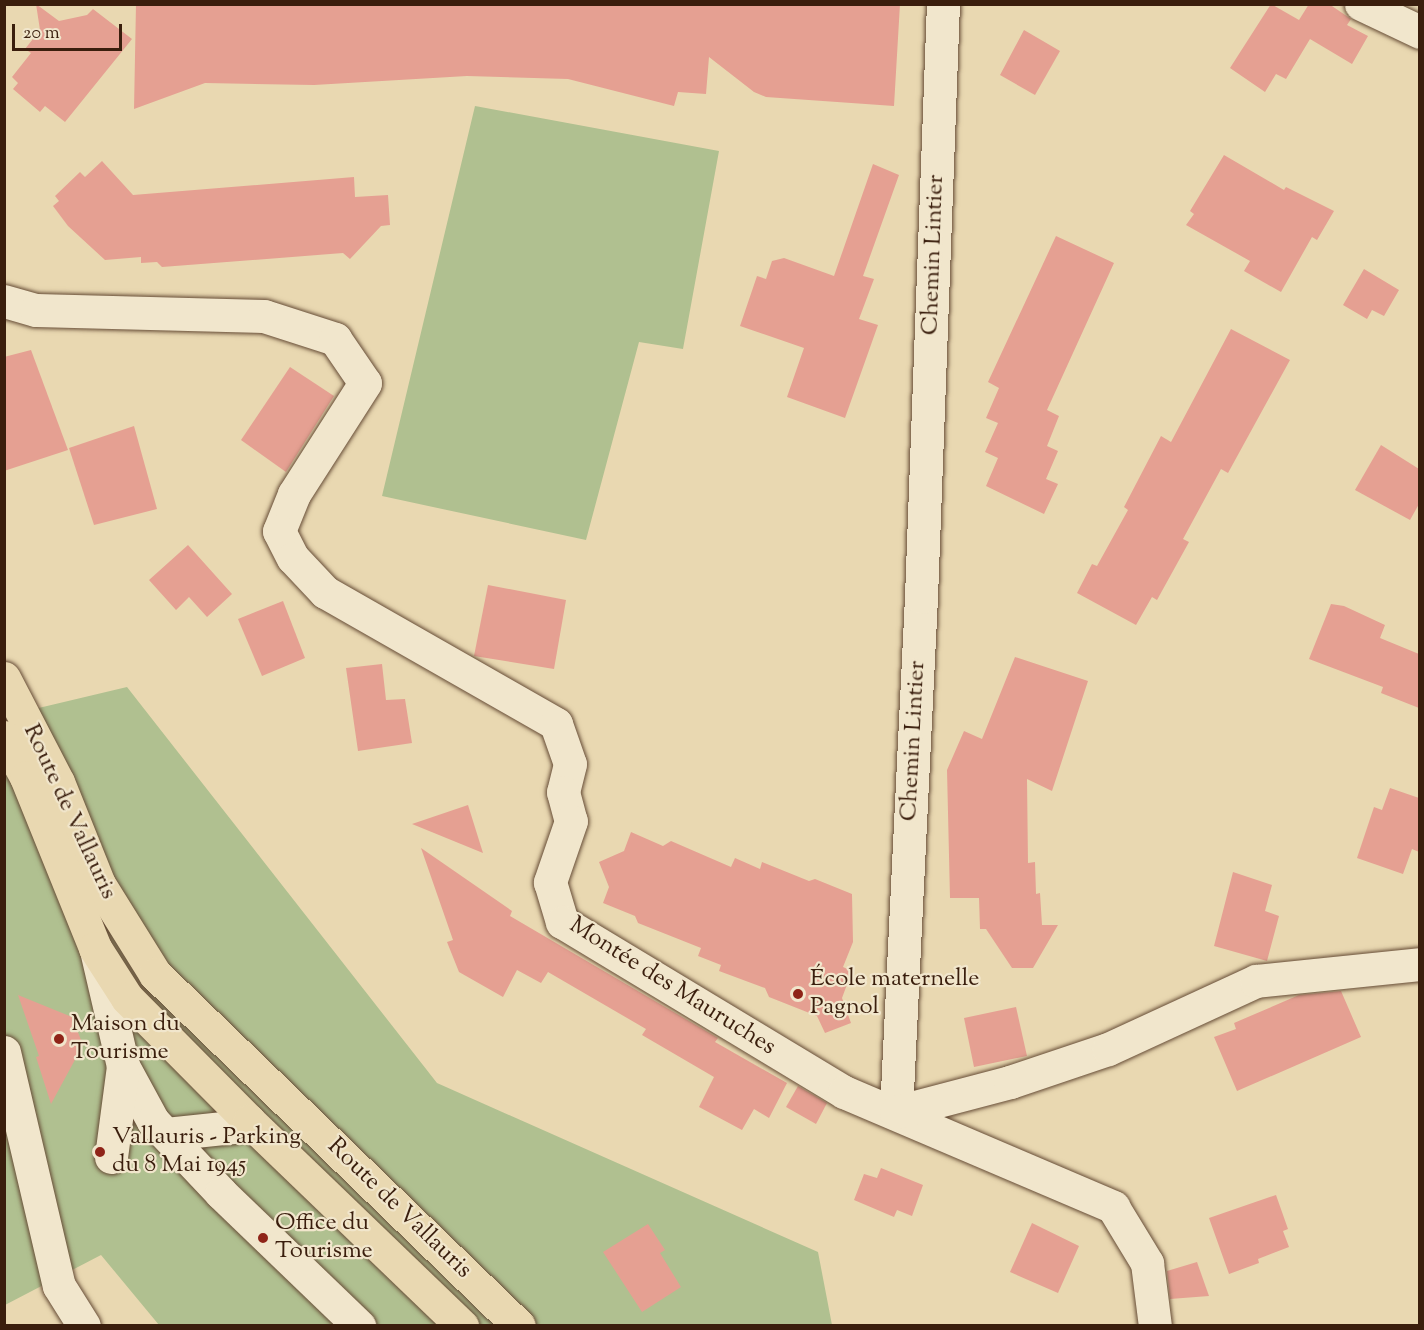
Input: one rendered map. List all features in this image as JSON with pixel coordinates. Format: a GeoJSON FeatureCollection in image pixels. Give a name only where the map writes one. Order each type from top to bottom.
{"type":"FeatureCollection","features":[{"type":"Feature","properties":{"kind":"main road","name":"Route de Vallauris"},"geometry":{"type":"LineString","coordinates":[[4,678],[58,782],[99,884],[155,974],[519,1326]]}},
{"type":"Feature","properties":{"kind":"main road","name":"Route de Vallauris"},"geometry":{"type":"LineString","coordinates":[[4,737],[26,777],[95,948],[127,998],[249,1121],[462,1326]]}},
{"type":"Feature","properties":{"kind":"street","name":"Chemin Lintier"},"geometry":{"type":"LineString","coordinates":[[896,1112],[921,597],[943,4]]}},
{"type":"Feature","properties":{"kind":"street"},"geometry":{"type":"LineString","coordinates":[[1361,4],[1419,32]]}},
{"type":"Feature","properties":{"kind":"street","name":"Montée des Mauruches"},"geometry":{"type":"LineString","coordinates":[[4,301],[36,310],[264,316],[335,339],[365,383],[294,494],[279,531],[293,558],[325,592],[556,724],[570,764],[563,792],[571,821],[550,882],[562,922],[844,1092],[896,1112]]}},
{"type":"Feature","properties":{"kind":"street"},"geometry":{"type":"LineString","coordinates":[[95,948],[123,1066],[153,1120],[221,1193],[359,1326]]}},
{"type":"Feature","properties":{"kind":"street"},"geometry":{"type":"LineString","coordinates":[[896,1112],[1010,1082],[1108,1049],[1256,981],[1419,964]]}},
{"type":"Feature","properties":{"kind":"street"},"geometry":{"type":"LineString","coordinates":[[4,1052],[59,1286],[84,1326]]}},
{"type":"Feature","properties":{"kind":"street"},"geometry":{"type":"LineString","coordinates":[[111,1157],[123,1066]]}},
{"type":"Feature","properties":{"kind":"street"},"geometry":{"type":"LineString","coordinates":[[896,1112],[1113,1207],[1147,1263],[1155,1326]]}},
{"type":"Feature","properties":{"kind":"street"},"geometry":{"type":"LineString","coordinates":[[166,1134],[233,1127],[249,1121]]}},
{"type":"Feature","properties":{"kind":"green space"},"geometry":{"type":"Polygon","coordinates":[[[475,106],[719,151],[683,349],[639,342],[586,540],[382,496],[475,106]]]}},
{"type":"Feature","properties":{"kind":"green space"},"geometry":{"type":"Polygon","coordinates":[[[127,687],[437,1083],[818,1252],[832,1325],[159,1325],[101,1255],[5,1305],[5,716],[127,687]]]}},
{"type":"Feature","properties":{"kind":"building"},"geometry":{"type":"Polygon","coordinates":[[[36,4],[59,21],[87,15],[93,9],[132,39],[65,122],[45,106],[40,112],[13,89],[18,83],[12,77],[31,53],[25,49],[40,30],[36,4]]]}},
{"type":"Feature","properties":{"kind":"building"},"geometry":{"type":"Polygon","coordinates":[[[136,4],[900,4],[894,106],[766,97],[754,92],[709,57],[706,94],[678,92],[674,106],[568,79],[467,76],[314,85],[205,83],[134,109],[136,4]]]}},
{"type":"Feature","properties":{"kind":"building"},"geometry":{"type":"Polygon","coordinates":[[[1271,4],[1299,20],[1309,4],[1329,4],[1351,19],[1347,25],[1368,36],[1352,64],[1310,39],[1286,79],[1276,74],[1265,92],[1230,68],[1271,4]]]}},
{"type":"Feature","properties":{"kind":"building"},"geometry":{"type":"Polygon","coordinates":[[[1024,30],[1060,51],[1035,95],[1000,75],[1024,30]]]}},
{"type":"Feature","properties":{"kind":"building"},"geometry":{"type":"Polygon","coordinates":[[[1224,155],[1284,190],[1286,187],[1334,211],[1317,240],[1312,237],[1281,292],[1244,271],[1250,261],[1186,225],[1194,214],[1190,211],[1224,155]]]}},
{"type":"Feature","properties":{"kind":"building"},"geometry":{"type":"Polygon","coordinates":[[[102,161],[133,195],[354,177],[355,197],[388,195],[390,225],[381,226],[350,259],[343,253],[162,267],[157,262],[141,263],[141,257],[105,260],[68,226],[53,206],[59,201],[55,196],[80,172],[85,177],[102,161]]]}},
{"type":"Feature","properties":{"kind":"building"},"geometry":{"type":"Polygon","coordinates":[[[873,164],[899,175],[863,276],[874,279],[859,319],[878,325],[845,418],[787,397],[804,348],[740,326],[757,276],[766,279],[772,261],[784,258],[834,276],[873,164]]]}},
{"type":"Feature","properties":{"kind":"building"},"geometry":{"type":"Polygon","coordinates":[[[1056,236],[1114,263],[1047,410],[1059,416],[1047,446],[1058,451],[1046,479],[1058,484],[1044,514],[986,486],[998,458],[985,452],[998,423],[986,418],[999,388],[988,382],[1056,236]]]}},
{"type":"Feature","properties":{"kind":"building"},"geometry":{"type":"Polygon","coordinates":[[[1364,269],[1399,290],[1384,316],[1372,310],[1367,319],[1343,305],[1364,269]]]}},
{"type":"Feature","properties":{"kind":"building"},"geometry":{"type":"Polygon","coordinates":[[[1231,329],[1290,360],[1228,473],[1221,469],[1183,539],[1189,542],[1157,600],[1152,597],[1136,625],[1077,593],[1092,564],[1097,566],[1128,510],[1124,507],[1161,436],[1171,442],[1231,329]]]}},
{"type":"Feature","properties":{"kind":"building"},"geometry":{"type":"Polygon","coordinates":[[[31,350],[68,450],[4,471],[4,357],[31,350]]]}},
{"type":"Feature","properties":{"kind":"building"},"geometry":{"type":"Polygon","coordinates":[[[290,367],[334,396],[286,472],[241,440],[290,367]]]}},
{"type":"Feature","properties":{"kind":"building"},"geometry":{"type":"Polygon","coordinates":[[[134,426],[157,509],[94,525],[69,448],[134,426]]]}},
{"type":"Feature","properties":{"kind":"building"},"geometry":{"type":"Polygon","coordinates":[[[1381,445],[1419,469],[1419,504],[1410,520],[1355,490],[1381,445]]]}},
{"type":"Feature","properties":{"kind":"building"},"geometry":{"type":"Polygon","coordinates":[[[188,545],[232,594],[207,617],[189,597],[176,610],[149,580],[188,545]]]}},
{"type":"Feature","properties":{"kind":"building"},"geometry":{"type":"Polygon","coordinates":[[[488,585],[566,600],[554,669],[474,656],[488,585]]]}},
{"type":"Feature","properties":{"kind":"building"},"geometry":{"type":"Polygon","coordinates":[[[283,601],[305,658],[262,676],[238,619],[283,601]]]}},
{"type":"Feature","properties":{"kind":"building"},"geometry":{"type":"Polygon","coordinates":[[[1331,604],[1344,606],[1385,625],[1380,638],[1419,654],[1419,708],[1381,693],[1383,687],[1309,659],[1331,604]]]}},
{"type":"Feature","properties":{"kind":"building"},"geometry":{"type":"Polygon","coordinates":[[[1015,657],[1088,681],[1052,791],[1027,779],[1028,863],[1035,862],[1036,894],[1040,893],[1042,925],[1058,925],[1033,968],[1012,968],[986,929],[980,929],[979,898],[950,898],[947,770],[964,731],[982,739],[1015,657]]]}},
{"type":"Feature","properties":{"kind":"building"},"geometry":{"type":"Polygon","coordinates":[[[382,664],[386,700],[405,699],[412,743],[358,751],[346,668],[382,664]]]}},
{"type":"Feature","properties":{"kind":"building"},"geometry":{"type":"Polygon","coordinates":[[[1390,788],[1419,798],[1419,852],[1412,849],[1403,874],[1357,858],[1374,807],[1382,810],[1390,788]]]}},
{"type":"Feature","properties":{"kind":"building"},"geometry":{"type":"Polygon","coordinates":[[[468,805],[483,853],[412,824],[468,805]]]}},
{"type":"Feature","properties":{"kind":"building"},"geometry":{"type":"Polygon","coordinates":[[[631,832],[663,846],[671,841],[731,867],[735,858],[760,869],[762,862],[809,881],[815,879],[852,894],[853,942],[843,967],[852,971],[842,998],[851,1023],[825,1033],[817,1016],[769,997],[765,988],[719,971],[721,965],[698,956],[701,948],[638,923],[635,916],[603,903],[609,887],[599,862],[624,851],[631,832]]]}},
{"type":"Feature","properties":{"kind":"building"},"geometry":{"type":"Polygon","coordinates":[[[421,848],[512,911],[510,916],[718,1038],[715,1042],[787,1083],[769,1118],[754,1109],[742,1130],[699,1107],[714,1077],[642,1035],[646,1029],[548,972],[541,983],[517,970],[503,997],[459,972],[447,942],[453,940],[421,848]]]}},
{"type":"Feature","properties":{"kind":"building"},"geometry":{"type":"Polygon","coordinates":[[[1233,872],[1272,885],[1265,911],[1279,916],[1267,961],[1214,946],[1233,872]]]}},
{"type":"Feature","properties":{"kind":"building"},"geometry":{"type":"Polygon","coordinates":[[[1341,991],[1361,1037],[1237,1091],[1214,1037],[1236,1029],[1234,1023],[1299,995],[1341,991]]]}},
{"type":"Feature","properties":{"kind":"building","name":"Maison du Tourisme"},"geometry":{"type":"Polygon","coordinates":[[[18,995],[72,1017],[83,1045],[51,1104],[36,1057],[39,1056],[18,995]]]}},
{"type":"Feature","properties":{"kind":"building"},"geometry":{"type":"Polygon","coordinates":[[[1016,1007],[1027,1056],[974,1067],[964,1018],[1016,1007]]]}},
{"type":"Feature","properties":{"kind":"building"},"geometry":{"type":"Polygon","coordinates":[[[798,1086],[827,1103],[816,1124],[786,1107],[798,1086]]]}},
{"type":"Feature","properties":{"kind":"building"},"geometry":{"type":"Polygon","coordinates":[[[881,1168],[923,1185],[912,1216],[897,1210],[894,1217],[854,1200],[864,1174],[877,1178],[881,1168]]]}},
{"type":"Feature","properties":{"kind":"building"},"geometry":{"type":"Polygon","coordinates":[[[1276,1195],[1288,1229],[1283,1231],[1289,1247],[1258,1259],[1259,1263],[1229,1274],[1209,1218],[1276,1195]]]}},
{"type":"Feature","properties":{"kind":"building"},"geometry":{"type":"Polygon","coordinates":[[[1032,1223],[1079,1246],[1058,1293],[1010,1272],[1032,1223]]]}},
{"type":"Feature","properties":{"kind":"building"},"geometry":{"type":"Polygon","coordinates":[[[648,1224],[665,1250],[660,1253],[681,1287],[642,1312],[603,1252],[648,1224]]]}},
{"type":"Feature","properties":{"kind":"building"},"geometry":{"type":"Polygon","coordinates":[[[1197,1262],[1209,1296],[1170,1299],[1167,1271],[1197,1262]]]}},
{"type":"Feature","properties":{"kind":"place","name":"École maternelle Pagnol"},"geometry":{"type":"Point","coordinates":[798,994]}},
{"type":"Feature","properties":{"kind":"place","name":"Maison du Tourisme"},"geometry":{"type":"Point","coordinates":[59,1039]}},
{"type":"Feature","properties":{"kind":"place","name":"Vallauris - Parking du 8 Mai 1945"},"geometry":{"type":"Point","coordinates":[100,1152]}},
{"type":"Feature","properties":{"kind":"place","name":"Office du Tourisme"},"geometry":{"type":"Point","coordinates":[263,1238]}}]}
